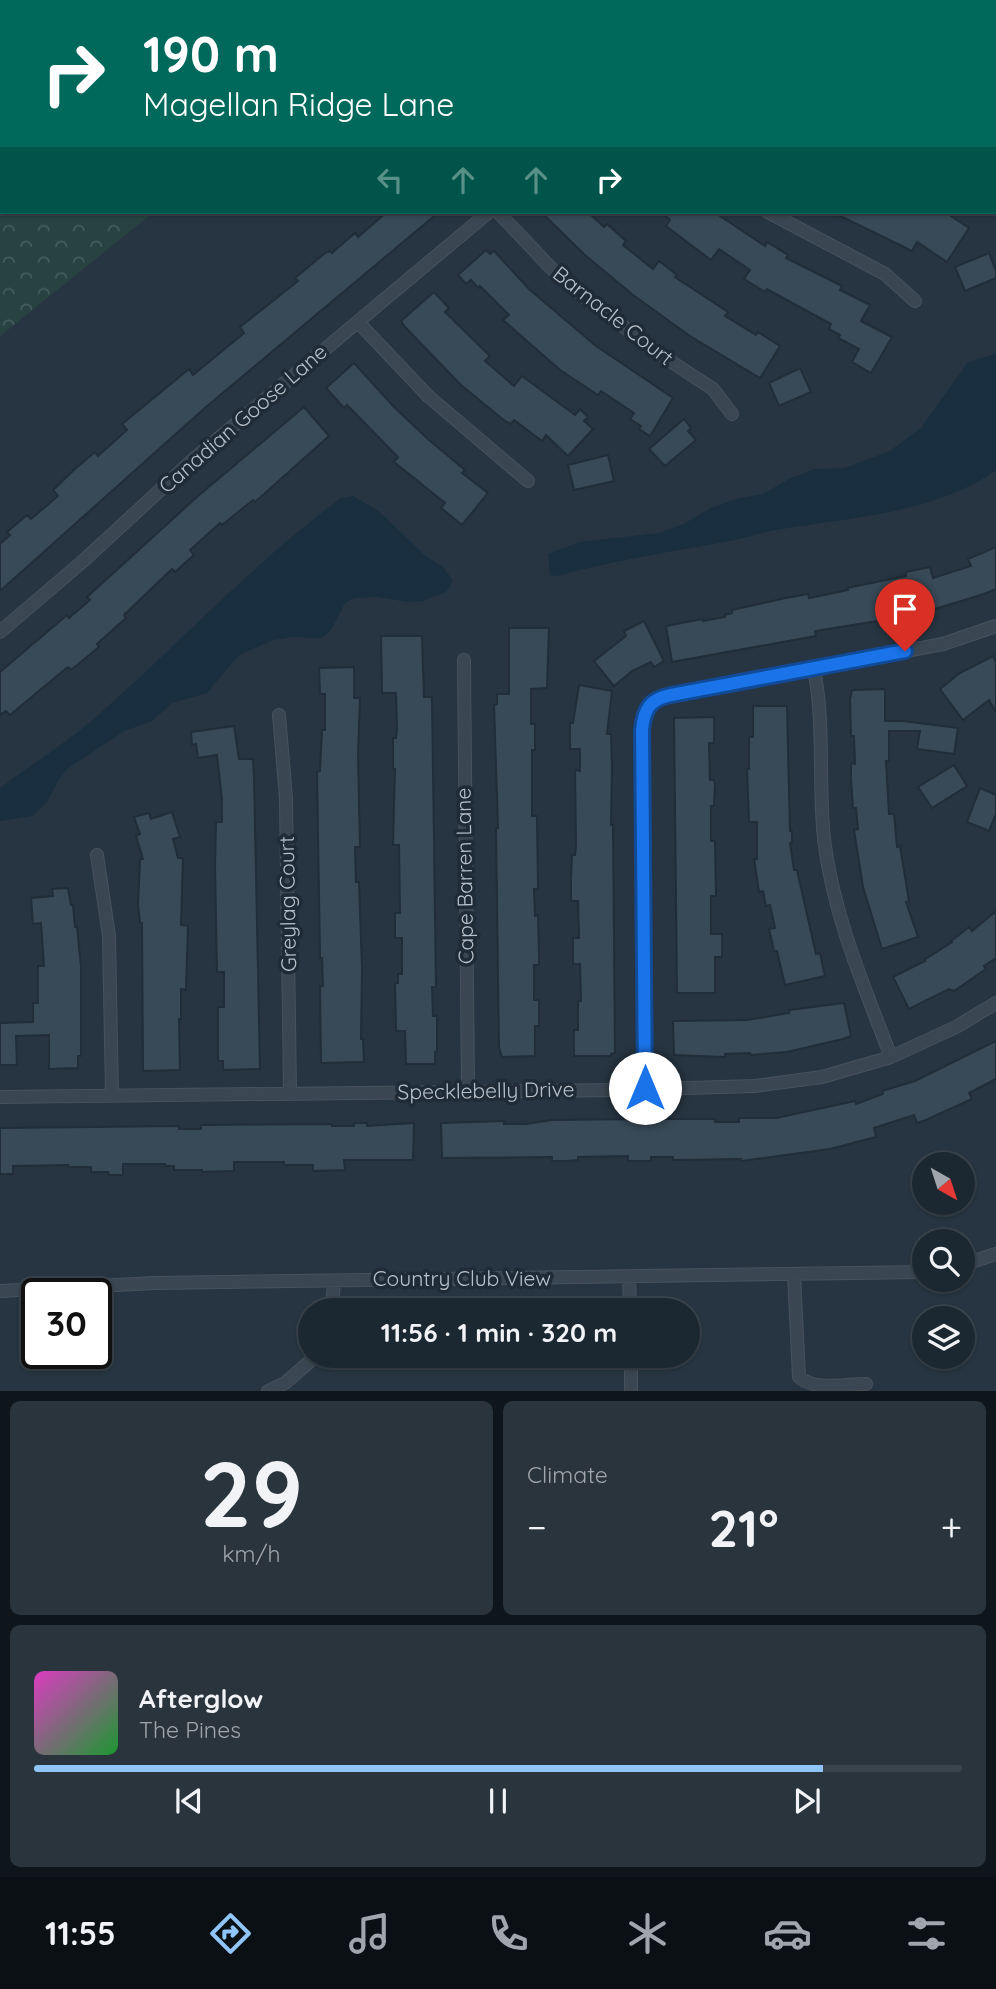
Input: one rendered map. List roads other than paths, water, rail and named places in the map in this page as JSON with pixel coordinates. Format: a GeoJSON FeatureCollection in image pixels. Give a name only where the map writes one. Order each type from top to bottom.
{"type":"FeatureCollection","features":[{"type":"Feature","properties":{"kind":"street","name":"Canadian Goose Lane"},"geometry":{"type":"LineString","coordinates":[[0,632],[82,562],[196,457],[487,214]]}},
{"type":"Feature","properties":{"kind":"street","name":"Barnacle Court"},"geometry":{"type":"LineString","coordinates":[[500,214],[551,268],[654,350],[713,389],[732,414]]}},
{"type":"Feature","properties":{"kind":"street"},"geometry":{"type":"LineString","coordinates":[[772,214],[885,274],[915,301]]}},
{"type":"Feature","properties":{"kind":"street"},"geometry":{"type":"LineString","coordinates":[[358,322],[428,396],[528,481]]}},
{"type":"Feature","properties":{"kind":"street"},"geometry":{"type":"LineString","coordinates":[[645,1088],[642,730],[648,705],[659,697],[943,643],[996,626]]}},
{"type":"Feature","properties":{"kind":"street","name":"Cape Barren Lane"},"geometry":{"type":"LineString","coordinates":[[464,660],[468,1091]]}},
{"type":"Feature","properties":{"kind":"street"},"geometry":{"type":"LineString","coordinates":[[814,669],[820,696],[824,840],[832,887],[845,933],[891,1058]]}},
{"type":"Feature","properties":{"kind":"street","name":"Greylag Court"},"geometry":{"type":"LineString","coordinates":[[279,715],[286,810],[290,1094]]}},
{"type":"Feature","properties":{"kind":"street"},"geometry":{"type":"LineString","coordinates":[[97,855],[109,936],[112,1096]]}},
{"type":"Feature","properties":{"kind":"street","name":"Specklebelly Drive"},"geometry":{"type":"LineString","coordinates":[[0,1097],[742,1087],[832,1074],[891,1058],[956,1027],[996,1003]]}},
{"type":"Feature","properties":{"kind":"street"},"geometry":{"type":"LineString","coordinates":[[975,1261],[996,1254]]}},
{"type":"Feature","properties":{"kind":"street","name":"Country Club View"},"geometry":{"type":"LineString","coordinates":[[0,1290],[110,1284],[912,1272]]}},
{"type":"Feature","properties":{"kind":"street"},"geometry":{"type":"LineString","coordinates":[[794,1275],[799,1377],[805,1383],[816,1385],[866,1384]]}},
{"type":"Feature","properties":{"kind":"street"},"geometry":{"type":"LineString","coordinates":[[629,1278],[630,1298]]}},
{"type":"Feature","properties":{"kind":"street"},"geometry":{"type":"LineString","coordinates":[[333,1298],[334,1280]]}},
{"type":"Feature","properties":{"kind":"street"},"geometry":{"type":"LineString","coordinates":[[268,1391],[285,1383],[302,1368]]}},
{"type":"Feature","properties":{"kind":"street"},"geometry":{"type":"LineString","coordinates":[[631,1368],[631,1391]]}},
{"type":"Feature","properties":{"kind":"water"},"geometry":{"type":"Polygon","coordinates":[[[996,354],[996,470],[973,484],[947,496],[890,512],[776,530],[557,576],[550,575],[548,554],[579,542],[659,533],[684,524],[709,509],[736,499],[763,494],[814,469],[845,468],[890,451],[921,428],[968,362],[996,354]]]}},
{"type":"Feature","properties":{"kind":"water"},"geometry":{"type":"Polygon","coordinates":[[[353,496],[380,512],[424,555],[443,567],[453,581],[446,592],[423,601],[409,602],[377,597],[354,598],[345,603],[325,636],[273,640],[239,655],[207,693],[172,703],[152,721],[124,731],[67,769],[47,802],[32,816],[0,821],[0,788],[95,718],[308,523],[341,498],[353,496]]]}}]}
